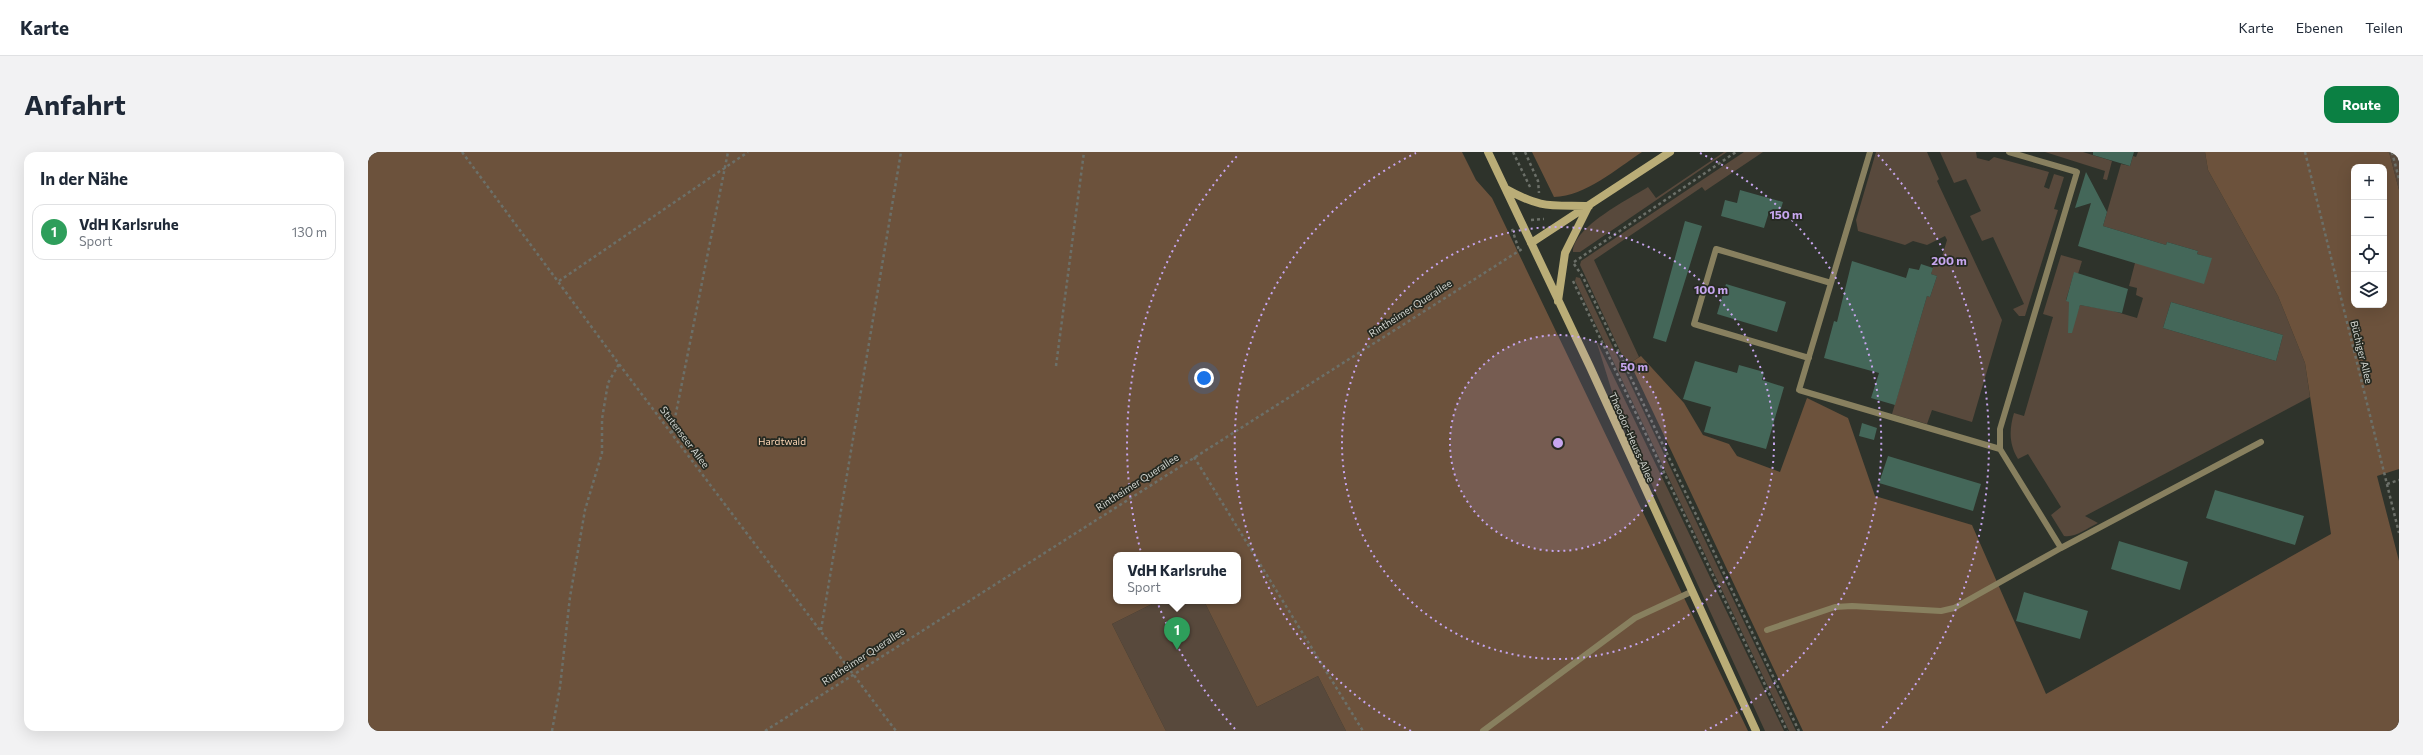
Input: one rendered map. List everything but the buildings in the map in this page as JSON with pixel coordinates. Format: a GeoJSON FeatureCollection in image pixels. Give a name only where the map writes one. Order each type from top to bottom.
{"type":"FeatureCollection","features":[{"type":"Feature","properties":{"kind":"main road","name":"Theodor-Heuss-Allee"},"geometry":{"type":"LineString","coordinates":[[1488,152],[1532,243],[1756,731]]}},
{"type":"Feature","properties":{"kind":"main road"},"geometry":{"type":"LineString","coordinates":[[1532,243],[1670,152]]}},
{"type":"Feature","properties":{"kind":"main road"},"geometry":{"type":"LineString","coordinates":[[1506,189],[1539,204],[1558,207],[1589,206]]}},
{"type":"Feature","properties":{"kind":"main road"},"geometry":{"type":"LineString","coordinates":[[1558,302],[1565,253],[1589,206]]}},
{"type":"Feature","properties":{"kind":"lane"},"geometry":{"type":"LineString","coordinates":[[1870,152],[1799,390],[2000,449]]}},
{"type":"Feature","properties":{"kind":"lane"},"geometry":{"type":"LineString","coordinates":[[2009,152],[2077,172],[2000,430],[2000,449],[2061,548]]}},
{"type":"Feature","properties":{"kind":"lane"},"geometry":{"type":"LineString","coordinates":[[1809,358],[1694,324],[1716,249],[1831,283]]}},
{"type":"Feature","properties":{"kind":"lane"},"geometry":{"type":"LineString","coordinates":[[1767,630],[1836,607],[1852,606],[1941,611],[1954,608],[2061,548],[2261,442]]}},
{"type":"Feature","properties":{"kind":"lane"},"geometry":{"type":"LineString","coordinates":[[1483,731],[1635,618],[1691,592]]}},
{"type":"Feature","properties":{"kind":"path","name":"Stutenseer Allee"},"geometry":{"type":"LineString","coordinates":[[462,152],[619,364],[896,731]]}},
{"type":"Feature","properties":{"kind":"path"},"geometry":{"type":"LineString","coordinates":[[672,434],[728,152]]}},
{"type":"Feature","properties":{"kind":"path"},"geometry":{"type":"LineString","coordinates":[[559,281],[748,152]]}},
{"type":"Feature","properties":{"kind":"path"},"geometry":{"type":"LineString","coordinates":[[821,630],[901,152]]}},
{"type":"Feature","properties":{"kind":"path"},"geometry":{"type":"LineString","coordinates":[[1056,366],[1084,152]]}},
{"type":"Feature","properties":{"kind":"path"},"geometry":{"type":"LineString","coordinates":[[1513,152],[1539,204]]}},
{"type":"Feature","properties":{"kind":"path"},"geometry":{"type":"LineString","coordinates":[[1525,152],[1538,181],[1539,204]]}},
{"type":"Feature","properties":{"kind":"path"},"geometry":{"type":"LineString","coordinates":[[1573,269],[1574,263],[1736,152]]}},
{"type":"Feature","properties":{"kind":"path","name":"Büchiger Allee"},"geometry":{"type":"LineString","coordinates":[[2305,152],[2399,533]]}},
{"type":"Feature","properties":{"kind":"path"},"geometry":{"type":"LineString","coordinates":[[2392,152],[2399,179]]}},
{"type":"Feature","properties":{"kind":"path","name":"Rintheimer Querallee"},"geometry":{"type":"LineString","coordinates":[[765,731],[1519,250],[1511,230]]}},
{"type":"Feature","properties":{"kind":"path"},"geometry":{"type":"LineString","coordinates":[[1574,263],[1583,277],[1799,731]]}},
{"type":"Feature","properties":{"kind":"path"},"geometry":{"type":"LineString","coordinates":[[1573,276],[1573,282],[1787,731]]}},
{"type":"Feature","properties":{"kind":"path"},"geometry":{"type":"LineString","coordinates":[[552,731],[560,687],[570,597],[585,510],[602,453],[602,419],[608,383],[619,364]]}},
{"type":"Feature","properties":{"kind":"path"},"geometry":{"type":"LineString","coordinates":[[1194,457],[1362,731]]}},
{"type":"Feature","properties":{"kind":"path"},"geometry":{"type":"LineString","coordinates":[[2387,484],[2399,480]]}},
{"type":"Feature","properties":{"kind":"shaded area"},"geometry":{"type":"Polygon","coordinates":[[[1724,152],[1727,152],[1580,252],[1573,252],[1575,243],[1582,233],[1616,206],[1648,187],[1656,198],[1724,152]]]}},
{"type":"Feature","properties":{"kind":"shaded area"},"geometry":{"type":"Polygon","coordinates":[[[1744,152],[1763,152],[1705,191],[1702,187],[1594,260],[1639,357],[1630,363],[1621,353],[1580,265],[1581,261],[1744,152]]]}},
{"type":"Feature","properties":{"kind":"shaded area"},"geometry":{"type":"Polygon","coordinates":[[[1876,152],[1927,152],[1939,179],[1937,181],[2002,320],[1972,422],[1932,410],[1927,424],[1892,414],[1927,296],[1930,297],[1937,276],[1931,274],[1935,259],[1941,260],[1947,240],[1945,236],[1927,245],[1913,241],[1905,245],[1858,231],[1856,220],[1876,152]]]}},
{"type":"Feature","properties":{"kind":"shaded area"},"geometry":{"type":"Polygon","coordinates":[[[1940,152],[1976,152],[1977,158],[1989,161],[1994,157],[2049,172],[2044,187],[2049,189],[2054,174],[2064,177],[2054,209],[2058,210],[2025,316],[2019,316],[2013,309],[2024,304],[1993,237],[1982,241],[1970,216],[1981,211],[1966,179],[1954,183],[1940,152]]]}},
{"type":"Feature","properties":{"kind":"shaded area"},"geometry":{"type":"Polygon","coordinates":[[[2045,152],[2083,152],[2112,161],[2107,180],[2103,179],[2105,171],[2045,152]]]}},
{"type":"Feature","properties":{"kind":"shaded area"},"geometry":{"type":"Polygon","coordinates":[[[2138,152],[2205,152],[2208,170],[2278,296],[2305,363],[2310,397],[2085,516],[2098,523],[2073,536],[2064,536],[2051,515],[2061,507],[2028,454],[2018,459],[2011,442],[2011,425],[2014,413],[2024,416],[2053,317],[2043,314],[2061,255],[2082,261],[2078,274],[2074,273],[2066,300],[2070,302],[2069,315],[2075,318],[2080,305],[2110,310],[2137,318],[2143,298],[2136,295],[2137,288],[2129,286],[2135,263],[2211,258],[2197,254],[2198,251],[2167,242],[2166,245],[2103,226],[2121,164],[2130,166],[2133,156],[2136,157],[2138,152]],[[2171,302],[2163,328],[2276,361],[2283,335],[2171,302]]]}},
{"type":"Feature","properties":{"kind":"shaded area"},"geometry":{"type":"Polygon","coordinates":[[[2389,152],[2399,152],[2399,190],[2389,152]]]}},
{"type":"Feature","properties":{"kind":"shaded area"},"geometry":{"type":"Polygon","coordinates":[[[1576,277],[1580,278],[1796,731],[1789,731],[1575,281],[1576,277]]]}},
{"type":"Feature","properties":{"kind":"shaded area"},"geometry":{"type":"Polygon","coordinates":[[[1596,340],[1784,731],[1765,731],[1618,411],[1596,340]]]}},
{"type":"Feature","properties":{"kind":"shaded area"},"geometry":{"type":"Polygon","coordinates":[[[1152,604],[1206,604],[1257,707],[1318,676],[1346,731],[1166,731],[1112,624],[1152,604]]]}},
{"type":"Feature","properties":{"kind":"green space","name":"Hardtwald"},"geometry":{"type":"Polygon","coordinates":[[[368,152],[1462,152],[1476,180],[1492,198],[1748,731],[1346,731],[1318,676],[1257,707],[1206,604],[1241,604],[1241,552],[1113,552],[1113,604],[1152,604],[1112,624],[1166,731],[368,731],[368,152]]]}},
{"type":"Feature","properties":{"kind":"green space"},"geometry":{"type":"Polygon","coordinates":[[[1532,152],[1642,152],[1589,187],[1578,192],[1554,197],[1532,152]]]}},
{"type":"Feature","properties":{"kind":"green space"},"geometry":{"type":"Polygon","coordinates":[[[2205,152],[2389,152],[2399,190],[2399,469],[2377,476],[2399,561],[2399,731],[1803,731],[1630,363],[1641,356],[1684,403],[1703,435],[1729,444],[1737,456],[1780,472],[1807,398],[1848,418],[1875,496],[1972,525],[2046,694],[2331,534],[2305,363],[2278,296],[2208,170],[2205,152]]]}},
{"type":"Feature","properties":{"kind":"place","name":"VdH Karlsruhe"},"geometry":{"type":"Point","coordinates":[1177,650]}}]}
